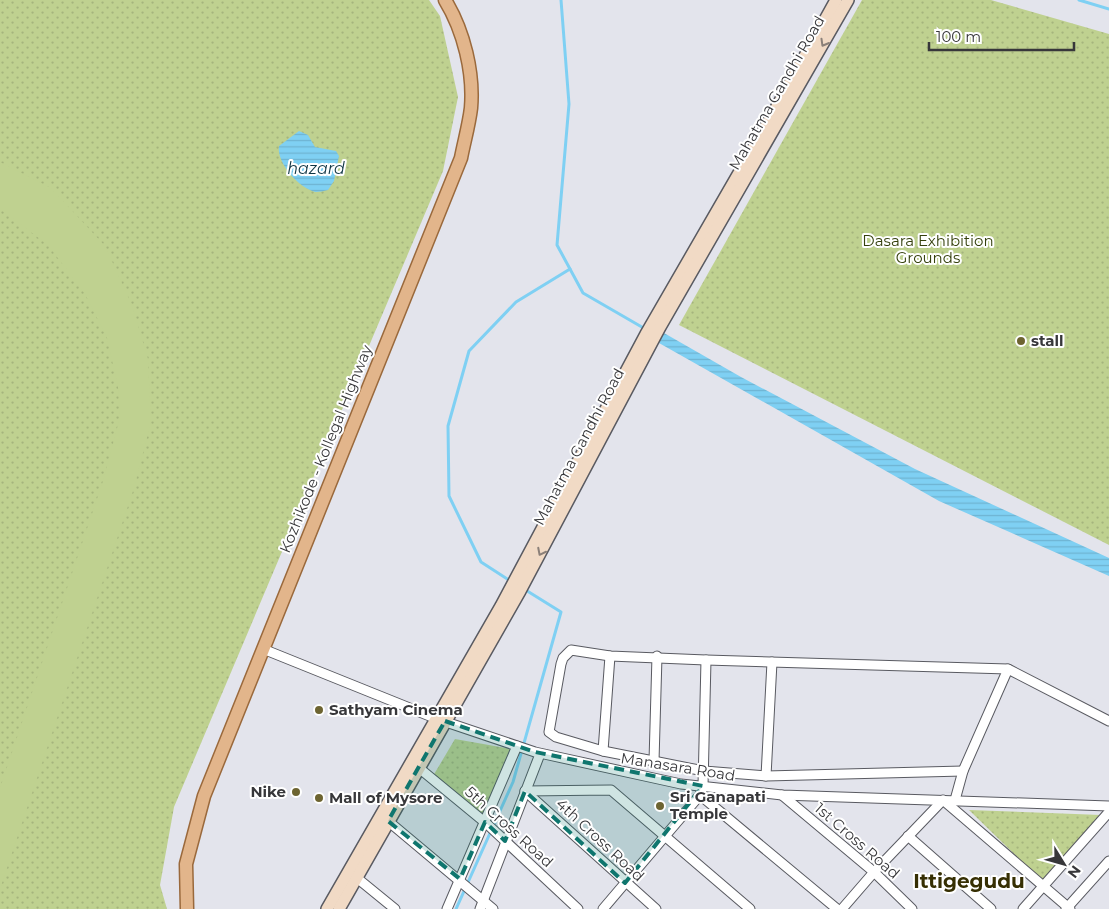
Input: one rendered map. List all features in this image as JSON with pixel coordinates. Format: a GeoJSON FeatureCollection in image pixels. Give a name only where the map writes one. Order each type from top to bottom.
{"type":"FeatureCollection","features":[{"type":"Feature","properties":{"kind":"main road","name":"Kozhikode - Kollegal Highway"},"geometry":{"type":"LineString","coordinates":[[187,909],[186,864],[204,796],[461,158],[471,108],[471,73],[462,38],[446,0]]}},
{"type":"Feature","properties":{"kind":"main road","name":"Mahatma Gandhi Road"},"geometry":{"type":"LineString","coordinates":[[327,909],[441,720],[516,589],[656,324],[836,0]]}},
{"type":"Feature","properties":{"kind":"main road","name":"Mahatma Gandhi Road"},"geometry":{"type":"LineString","coordinates":[[656,324],[848,0]]}},
{"type":"Feature","properties":{"kind":"main road","name":"Mahatma Gandhi Road"},"geometry":{"type":"LineString","coordinates":[[339,909],[418,768],[441,720]]}},
{"type":"Feature","properties":{"kind":"street","name":"Manasara Road"},"geometry":{"type":"LineString","coordinates":[[263,649],[441,720],[538,753],[702,791],[1109,806]]}},
{"type":"Feature","properties":{"kind":"street"},"geometry":{"type":"LineString","coordinates":[[964,771],[766,776],[704,771],[603,751],[556,737],[549,732],[561,664],[567,653],[571,650],[610,656],[657,656],[706,660],[1008,669],[1109,721]]}},
{"type":"Feature","properties":{"kind":"street"},"geometry":{"type":"LineString","coordinates":[[603,751],[610,656]]}},
{"type":"Feature","properties":{"kind":"street"},"geometry":{"type":"LineString","coordinates":[[654,761],[657,656]]}},
{"type":"Feature","properties":{"kind":"street"},"geometry":{"type":"LineString","coordinates":[[603,909],[702,791],[706,660]]}},
{"type":"Feature","properties":{"kind":"street"},"geometry":{"type":"LineString","coordinates":[[766,776],[772,662]]}},
{"type":"Feature","properties":{"kind":"street"},"geometry":{"type":"LineString","coordinates":[[955,800],[964,771],[1008,669]]}},
{"type":"Feature","properties":{"kind":"street"},"geometry":{"type":"LineString","coordinates":[[446,909],[462,881],[518,746]]}},
{"type":"Feature","properties":{"kind":"street"},"geometry":{"type":"LineString","coordinates":[[480,909],[526,791],[538,753]]}},
{"type":"Feature","properties":{"kind":"street","name":"5th Cross Road"},"geometry":{"type":"LineString","coordinates":[[418,768],[486,823],[578,909]]}},
{"type":"Feature","properties":{"kind":"street"},"geometry":{"type":"LineString","coordinates":[[526,791],[610,790],[750,909]]}},
{"type":"Feature","properties":{"kind":"street","name":"4th Cross Road"},"geometry":{"type":"LineString","coordinates":[[526,791],[625,883],[656,909]]}},
{"type":"Feature","properties":{"kind":"street"},"geometry":{"type":"LineString","coordinates":[[702,791],[837,909]]}},
{"type":"Feature","properties":{"kind":"street","name":"1st Cross Road"},"geometry":{"type":"LineString","coordinates":[[782,795],[874,872],[912,909]]}},
{"type":"Feature","properties":{"kind":"street"},"geometry":{"type":"LineString","coordinates":[[842,909],[874,872],[943,800],[1068,908],[1109,860]]}},
{"type":"Feature","properties":{"kind":"street"},"geometry":{"type":"LineString","coordinates":[[1023,909],[1109,812]]}},
{"type":"Feature","properties":{"kind":"street"},"geometry":{"type":"LineString","coordinates":[[388,821],[462,881],[493,909]]}},
{"type":"Feature","properties":{"kind":"street"},"geometry":{"type":"LineString","coordinates":[[908,836],[991,909]]}},
{"type":"Feature","properties":{"kind":"street"},"geometry":{"type":"LineString","coordinates":[[357,878],[395,909]]}},
{"type":"Feature","properties":{"kind":"highlighted area"},"geometry":{"type":"Polygon","coordinates":[[[445,721],[535,752],[703,786],[625,883],[525,791],[505,841],[485,822],[460,879],[388,821],[445,721]]]}},
{"type":"Feature","properties":{"kind":"green space"},"geometry":{"type":"Polygon","coordinates":[[[0,0],[429,0],[440,16],[458,97],[443,171],[174,807],[160,885],[167,909],[0,909],[0,0]]]}},
{"type":"Feature","properties":{"kind":"green space","name":"Dasara Exhibition Grounds"},"geometry":{"type":"Polygon","coordinates":[[[862,0],[991,0],[1109,34],[1109,545],[679,325],[862,0]]]}},
{"type":"Feature","properties":{"kind":"green space"},"geometry":{"type":"Polygon","coordinates":[[[0,162],[51,188],[105,246],[132,305],[148,359],[151,422],[134,488],[0,889],[0,788],[103,481],[120,417],[118,387],[107,338],[85,294],[48,245],[0,209],[0,162]]]}},
{"type":"Feature","properties":{"kind":"green space"},"geometry":{"type":"Polygon","coordinates":[[[455,739],[512,749],[483,818],[433,776],[455,739]]]}},
{"type":"Feature","properties":{"kind":"green space"},"geometry":{"type":"Polygon","coordinates":[[[969,810],[1101,815],[1043,882],[969,810]]]}},
{"type":"Feature","properties":{"kind":"water","name":"hazard"},"geometry":{"type":"Polygon","coordinates":[[[299,131],[308,135],[315,147],[336,151],[339,156],[334,181],[328,190],[316,192],[309,190],[290,174],[281,160],[279,146],[299,131]]]}},
{"type":"Feature","properties":{"kind":"water"},"geometry":{"type":"Polygon","coordinates":[[[664,333],[741,377],[915,469],[1109,558],[1109,576],[939,501],[659,343],[664,333]]]}},
{"type":"Feature","properties":{"kind":"waterway"},"geometry":{"type":"LineString","coordinates":[[561,0],[569,104],[557,245],[583,293],[647,330]]}},
{"type":"Feature","properties":{"kind":"waterway"},"geometry":{"type":"LineString","coordinates":[[1079,0],[1109,9]]}},
{"type":"Feature","properties":{"kind":"waterway"},"geometry":{"type":"LineString","coordinates":[[512,582],[481,562],[449,496],[448,426],[469,351],[516,302],[570,269]]}},
{"type":"Feature","properties":{"kind":"waterway"},"geometry":{"type":"LineString","coordinates":[[456,909],[513,782],[561,612],[524,589]]}},
{"type":"Feature","properties":{"kind":"place","name":"stall"},"geometry":{"type":"Point","coordinates":[1021,341]}},
{"type":"Feature","properties":{"kind":"place","name":"Sathyam Cinema"},"geometry":{"type":"Point","coordinates":[319,710]}},
{"type":"Feature","properties":{"kind":"place","name":"Nike"},"geometry":{"type":"Point","coordinates":[296,792]}},
{"type":"Feature","properties":{"kind":"place","name":"Mall of Mysore"},"geometry":{"type":"Point","coordinates":[319,798]}},
{"type":"Feature","properties":{"kind":"place","name":"Sri Ganapati Temple"},"geometry":{"type":"Point","coordinates":[660,806]}},
{"type":"Feature","properties":{"kind":"district","name":"Ittigegudu"},"geometry":{"type":"Point","coordinates":[969,881]}}]}
